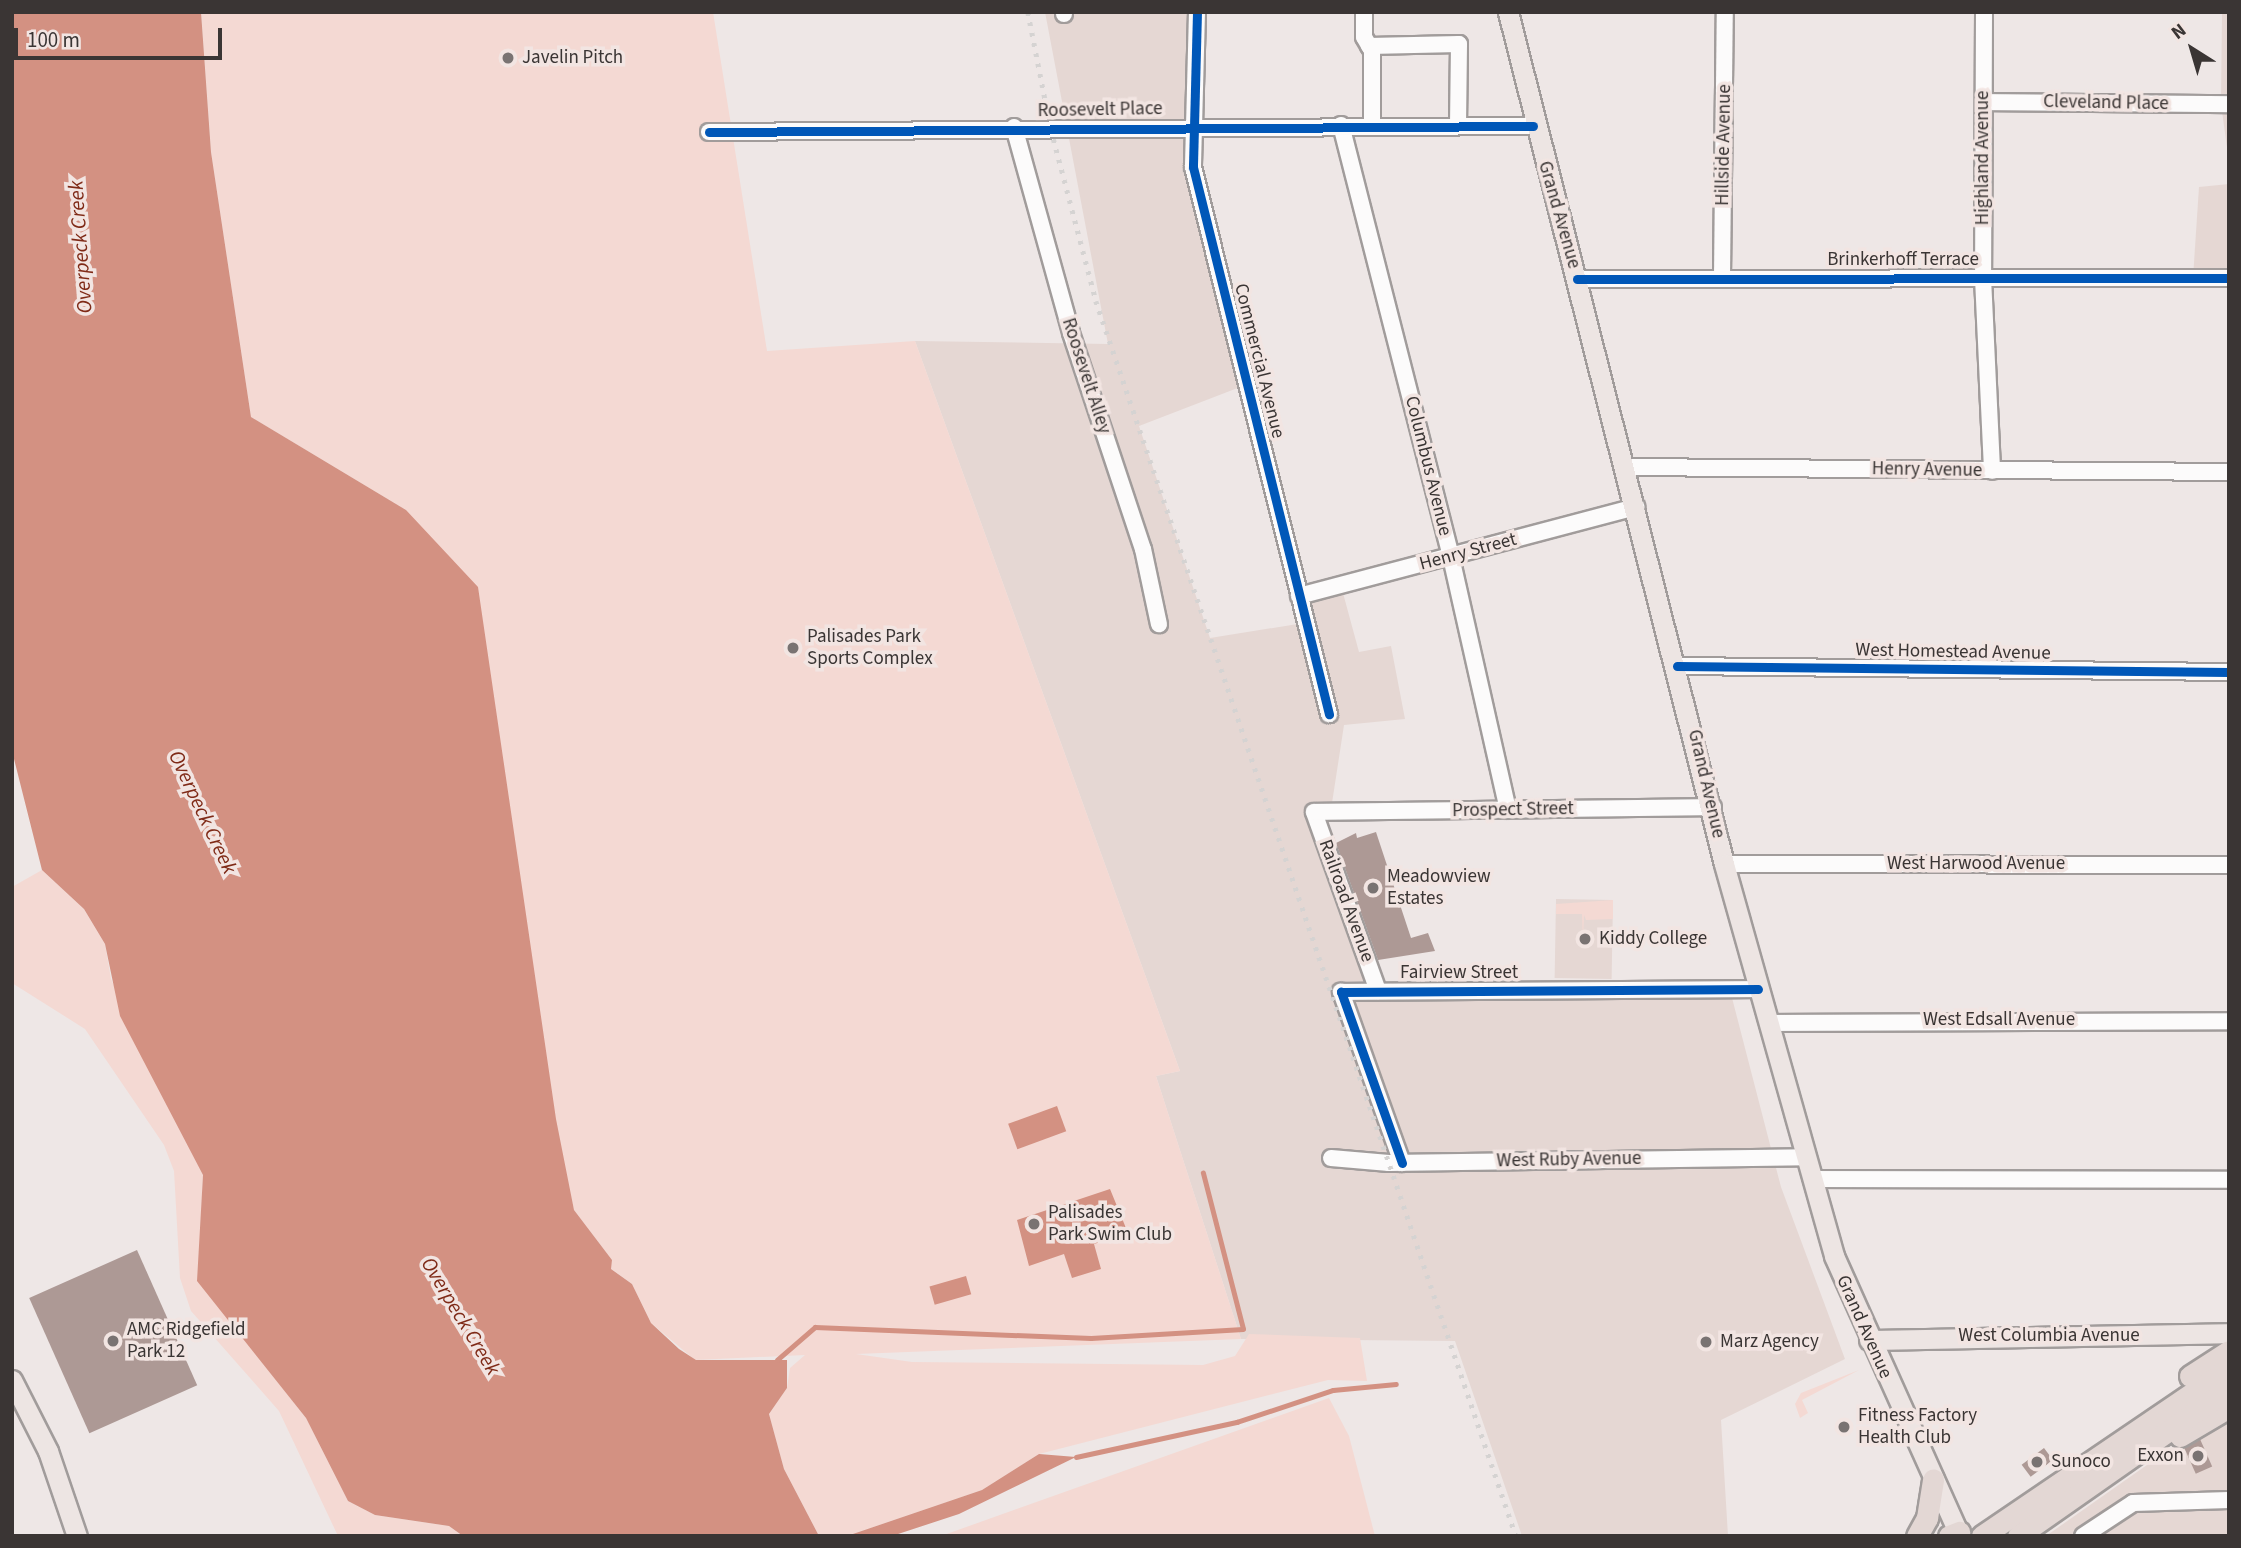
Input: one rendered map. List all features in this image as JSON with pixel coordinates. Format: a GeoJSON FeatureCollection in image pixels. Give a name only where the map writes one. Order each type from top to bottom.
{"type":"FeatureCollection","features":[{"type":"Feature","properties":{"kind":"highway"},"geometry":{"type":"LineString","coordinates":[[2083,1464],[2177,1385],[2229,1351]]}},
{"type":"Feature","properties":{"kind":"highway"},"geometry":{"type":"LineString","coordinates":[[1982,1535],[2083,1464],[2229,1368]]}},
{"type":"Feature","properties":{"kind":"highway"},"geometry":{"type":"LineString","coordinates":[[2018,1536],[2229,1388]]}},
{"type":"Feature","properties":{"kind":"highway"},"geometry":{"type":"LineString","coordinates":[[2109,1471],[2229,1407]]}},
{"type":"Feature","properties":{"kind":"highway"},"geometry":{"type":"LineString","coordinates":[[1917,1536],[1927,1518],[1933,1479]]}},
{"type":"Feature","properties":{"kind":"main road","name":"Grand Avenue"},"geometry":{"type":"LineString","coordinates":[[1508,12],[1533,127],[1577,279],[1713,807],[1724,863],[1834,1256],[1956,1534]]}},
{"type":"Feature","properties":{"kind":"main road","name":"West Columbia Avenue"},"geometry":{"type":"LineString","coordinates":[[1869,1340],[2229,1333]]}},
{"type":"Feature","properties":{"kind":"main road"},"geometry":{"type":"LineString","coordinates":[[12,1380],[48,1451],[77,1536]]}},
{"type":"Feature","properties":{"kind":"street","name":"Commercial Avenue"},"geometry":{"type":"LineString","coordinates":[[1197,12],[1193,167],[1329,714]]}},
{"type":"Feature","properties":{"kind":"street"},"geometry":{"type":"LineString","coordinates":[[1364,12],[1369,46],[1372,124]]}},
{"type":"Feature","properties":{"kind":"street","name":"Hillside Avenue"},"geometry":{"type":"LineString","coordinates":[[1723,277],[1725,12]]}},
{"type":"Feature","properties":{"kind":"street","name":"Highland Avenue"},"geometry":{"type":"LineString","coordinates":[[1984,12],[1983,278],[1992,471]]}},
{"type":"Feature","properties":{"kind":"street"},"geometry":{"type":"LineString","coordinates":[[1369,46],[1458,44],[1458,125]]}},
{"type":"Feature","properties":{"kind":"street","name":"Cleveland Place"},"geometry":{"type":"LineString","coordinates":[[1984,102],[2229,104]]}},
{"type":"Feature","properties":{"kind":"street","name":"Roosevelt Place"},"geometry":{"type":"LineString","coordinates":[[709,132],[1372,124],[1533,127]]}},
{"type":"Feature","properties":{"kind":"street","name":"Columbus Avenue"},"geometry":{"type":"LineString","coordinates":[[1341,125],[1451,557],[1508,810]]}},
{"type":"Feature","properties":{"kind":"street","name":"Roosevelt Alley"},"geometry":{"type":"LineString","coordinates":[[1014,127],[1070,333],[1143,549],[1159,624]]}},
{"type":"Feature","properties":{"kind":"street","name":"Brinkerhoff Terrace"},"geometry":{"type":"LineString","coordinates":[[1577,279],[2229,278]]}},
{"type":"Feature","properties":{"kind":"street","name":"Henry Avenue"},"geometry":{"type":"LineString","coordinates":[[1625,467],[2229,472]]}},
{"type":"Feature","properties":{"kind":"street","name":"Henry Street"},"geometry":{"type":"LineString","coordinates":[[1299,596],[1636,507]]}},
{"type":"Feature","properties":{"kind":"street","name":"West Homestead Avenue"},"geometry":{"type":"LineString","coordinates":[[1677,666],[2229,672]]}},
{"type":"Feature","properties":{"kind":"street","name":"Prospect Street"},"geometry":{"type":"LineString","coordinates":[[1314,812],[1713,807]]}},
{"type":"Feature","properties":{"kind":"street","name":"Railroad Avenue"},"geometry":{"type":"LineString","coordinates":[[1314,812],[1378,991]]}},
{"type":"Feature","properties":{"kind":"street","name":"West Harwood Avenue"},"geometry":{"type":"LineString","coordinates":[[1724,863],[2229,865]]}},
{"type":"Feature","properties":{"kind":"street","name":"Fairview Street"},"geometry":{"type":"LineString","coordinates":[[1402,1163],[1341,992],[1758,989]]}},
{"type":"Feature","properties":{"kind":"street","name":"West Edsall Avenue"},"geometry":{"type":"LineString","coordinates":[[1770,1023],[2229,1021]]}},
{"type":"Feature","properties":{"kind":"street","name":"West Ruby Avenue"},"geometry":{"type":"LineString","coordinates":[[1331,1158],[1402,1163],[1806,1157]]}},
{"type":"Feature","properties":{"kind":"street"},"geometry":{"type":"LineString","coordinates":[[1812,1179],[2229,1180]]}},
{"type":"Feature","properties":{"kind":"street"},"geometry":{"type":"LineString","coordinates":[[2083,1536],[2121,1509],[2144,1501],[2229,1500]]}},
{"type":"Feature","properties":{"kind":"shaded area"},"geometry":{"type":"Polygon","coordinates":[[[201,12],[713,12],[767,351],[915,341],[1180,1071],[1156,1076],[1241,1339],[856,1354],[912,1362],[1203,1365],[1235,1356],[1249,1334],[1360,1338],[1367,1381],[1328,1380],[1039,1454],[982,1490],[847,1536],[819,1536],[784,1469],[769,1414],[787,1388],[790,1368],[805,1355],[695,1360],[651,1323],[632,1284],[610,1268],[612,1260],[574,1210],[406,510],[251,417],[211,152],[201,12]]]}},
{"type":"Feature","properties":{"kind":"shaded area"},"geometry":{"type":"Polygon","coordinates":[[[1045,12],[1195,12],[1193,167],[1248,384],[1139,426],[1210,638],[1310,622],[1303,592],[1340,582],[1359,652],[1391,646],[1405,719],[1344,725],[1328,829],[1385,991],[1731,994],[1781,1187],[1845,1359],[1721,1420],[1728,1536],[1522,1536],[1455,1341],[1241,1339],[1156,1076],[1180,1071],[915,341],[1108,344],[1045,12]]]}},
{"type":"Feature","properties":{"kind":"shaded area"},"geometry":{"type":"Polygon","coordinates":[[[2222,12],[2229,12],[2229,162],[2221,104],[2222,12]]]}},
{"type":"Feature","properties":{"kind":"shaded area"},"geometry":{"type":"Polygon","coordinates":[[[2229,184],[2229,278],[2193,278],[2199,187],[2229,184]]]}},
{"type":"Feature","properties":{"kind":"shaded area"},"geometry":{"type":"Polygon","coordinates":[[[42,870],[84,909],[105,944],[111,979],[203,1175],[198,1281],[306,1418],[348,1501],[375,1515],[449,1526],[463,1536],[338,1536],[279,1411],[191,1311],[180,1278],[174,1171],[164,1145],[85,1029],[12,983],[12,887],[42,870]]]}},
{"type":"Feature","properties":{"kind":"shaded area","name":"Kiddy College"},"geometry":{"type":"Polygon","coordinates":[[[1556,899],[1613,900],[1612,979],[1555,978],[1556,899]]]}},
{"type":"Feature","properties":{"kind":"shaded area"},"geometry":{"type":"Polygon","coordinates":[[[1613,900],[1613,919],[1586,920],[1584,915],[1583,941],[1582,914],[1556,914],[1556,904],[1613,900]]]}},
{"type":"Feature","properties":{"kind":"shaded area"},"geometry":{"type":"Polygon","coordinates":[[[1859,1370],[1802,1400],[1808,1413],[1800,1418],[1795,1404],[1801,1393],[1859,1370]]]}},
{"type":"Feature","properties":{"kind":"shaded area"},"geometry":{"type":"Polygon","coordinates":[[[1329,1398],[1349,1436],[1375,1536],[941,1536],[1329,1398]]]}},
{"type":"Feature","properties":{"kind":"shaded area"},"geometry":{"type":"Polygon","coordinates":[[[2229,1415],[2229,1536],[2046,1536],[2164,1453],[2229,1415]]]}},
{"type":"Feature","properties":{"kind":"water","name":"Overpeck Creek"},"geometry":{"type":"Polygon","coordinates":[[[12,12],[201,12],[211,152],[251,417],[406,510],[478,587],[556,1119],[574,1210],[612,1260],[611,1269],[632,1284],[651,1323],[679,1349],[696,1360],[787,1360],[787,1388],[769,1414],[784,1469],[819,1536],[463,1536],[449,1526],[375,1515],[348,1501],[306,1418],[197,1281],[203,1175],[120,1016],[105,944],[84,909],[42,870],[12,751],[12,12]]]}},
{"type":"Feature","properties":{"kind":"water"},"geometry":{"type":"Polygon","coordinates":[[[1057,1106],[1066,1131],[1017,1149],[1008,1124],[1057,1106]]]}},
{"type":"Feature","properties":{"kind":"water"},"geometry":{"type":"Polygon","coordinates":[[[1110,1189],[1128,1233],[1094,1244],[1101,1269],[1072,1278],[1064,1254],[1029,1266],[1017,1220],[1110,1189]]]}},
{"type":"Feature","properties":{"kind":"water"},"geometry":{"type":"Polygon","coordinates":[[[966,1276],[971,1294],[935,1305],[929,1286],[966,1276]]]}},
{"type":"Feature","properties":{"kind":"water"},"geometry":{"type":"Polygon","coordinates":[[[1039,1454],[1076,1457],[959,1514],[892,1536],[847,1536],[982,1490],[1039,1454]]]}},
{"type":"Feature","properties":{"kind":"building","name":"Meadowview Estates"},"geometry":{"type":"Polygon","coordinates":[[[1376,832],[1411,938],[1428,933],[1435,951],[1378,960],[1336,843],[1356,833],[1357,838],[1376,832]]]}},
{"type":"Feature","properties":{"kind":"building","name":"AMC Ridgefield Park 12"},"geometry":{"type":"Polygon","coordinates":[[[137,1250],[197,1385],[89,1433],[29,1298],[137,1250]]]}},
{"type":"Feature","properties":{"kind":"building","name":"Exxon"},"geometry":{"type":"Polygon","coordinates":[[[2200,1439],[2212,1466],[2196,1474],[2184,1446],[2200,1439]]]}},
{"type":"Feature","properties":{"kind":"building","name":"Sunoco"},"geometry":{"type":"Polygon","coordinates":[[[2044,1448],[2053,1460],[2031,1477],[2022,1465],[2044,1448]]]}},
{"type":"Feature","properties":{"kind":"waterway"},"geometry":{"type":"LineString","coordinates":[[777,1360],[815,1327],[1091,1338],[1243,1329],[1203,1173]]}},
{"type":"Feature","properties":{"kind":"waterway"},"geometry":{"type":"LineString","coordinates":[[1076,1457],[1237,1422],[1333,1390],[1396,1384]]}},
{"type":"Feature","properties":{"kind":"railway"},"geometry":{"type":"LineString","coordinates":[[1028,12],[1051,129],[1096,301],[1516,1536]]}},
{"type":"Feature","properties":{"kind":"cycle path"},"geometry":{"type":"LineString","coordinates":[[1197,12],[1193,167],[1329,714]]}},
{"type":"Feature","properties":{"kind":"cycle path"},"geometry":{"type":"LineString","coordinates":[[709,132],[1533,126]]}},
{"type":"Feature","properties":{"kind":"cycle path"},"geometry":{"type":"LineString","coordinates":[[1577,279],[2229,278]]}},
{"type":"Feature","properties":{"kind":"cycle path"},"geometry":{"type":"LineString","coordinates":[[1677,666],[2229,672]]}},
{"type":"Feature","properties":{"kind":"cycle path"},"geometry":{"type":"LineString","coordinates":[[1402,1163],[1341,992],[1758,989]]}},
{"type":"Feature","properties":{"kind":"place","name":"Javelin Pitch"},"geometry":{"type":"Point","coordinates":[508,58]}},
{"type":"Feature","properties":{"kind":"place","name":"Palisades Park Sports Complex"},"geometry":{"type":"Point","coordinates":[793,648]}},
{"type":"Feature","properties":{"kind":"place","name":"Meadowview Estates"},"geometry":{"type":"Point","coordinates":[1373,888]}},
{"type":"Feature","properties":{"kind":"place","name":"Kiddy College"},"geometry":{"type":"Point","coordinates":[1585,939]}},
{"type":"Feature","properties":{"kind":"place","name":"Palisades Park Swim Club"},"geometry":{"type":"Point","coordinates":[1034,1224]}},
{"type":"Feature","properties":{"kind":"place","name":"AMC Ridgefield Park 12"},"geometry":{"type":"Point","coordinates":[113,1341]}},
{"type":"Feature","properties":{"kind":"place","name":"Marz Agency"},"geometry":{"type":"Point","coordinates":[1706,1342]}},
{"type":"Feature","properties":{"kind":"place","name":"Fitness Factory Health Club"},"geometry":{"type":"Point","coordinates":[1844,1427]}},
{"type":"Feature","properties":{"kind":"place","name":"Exxon"},"geometry":{"type":"Point","coordinates":[2198,1456]}},
{"type":"Feature","properties":{"kind":"place","name":"Sunoco"},"geometry":{"type":"Point","coordinates":[2037,1462]}}]}
